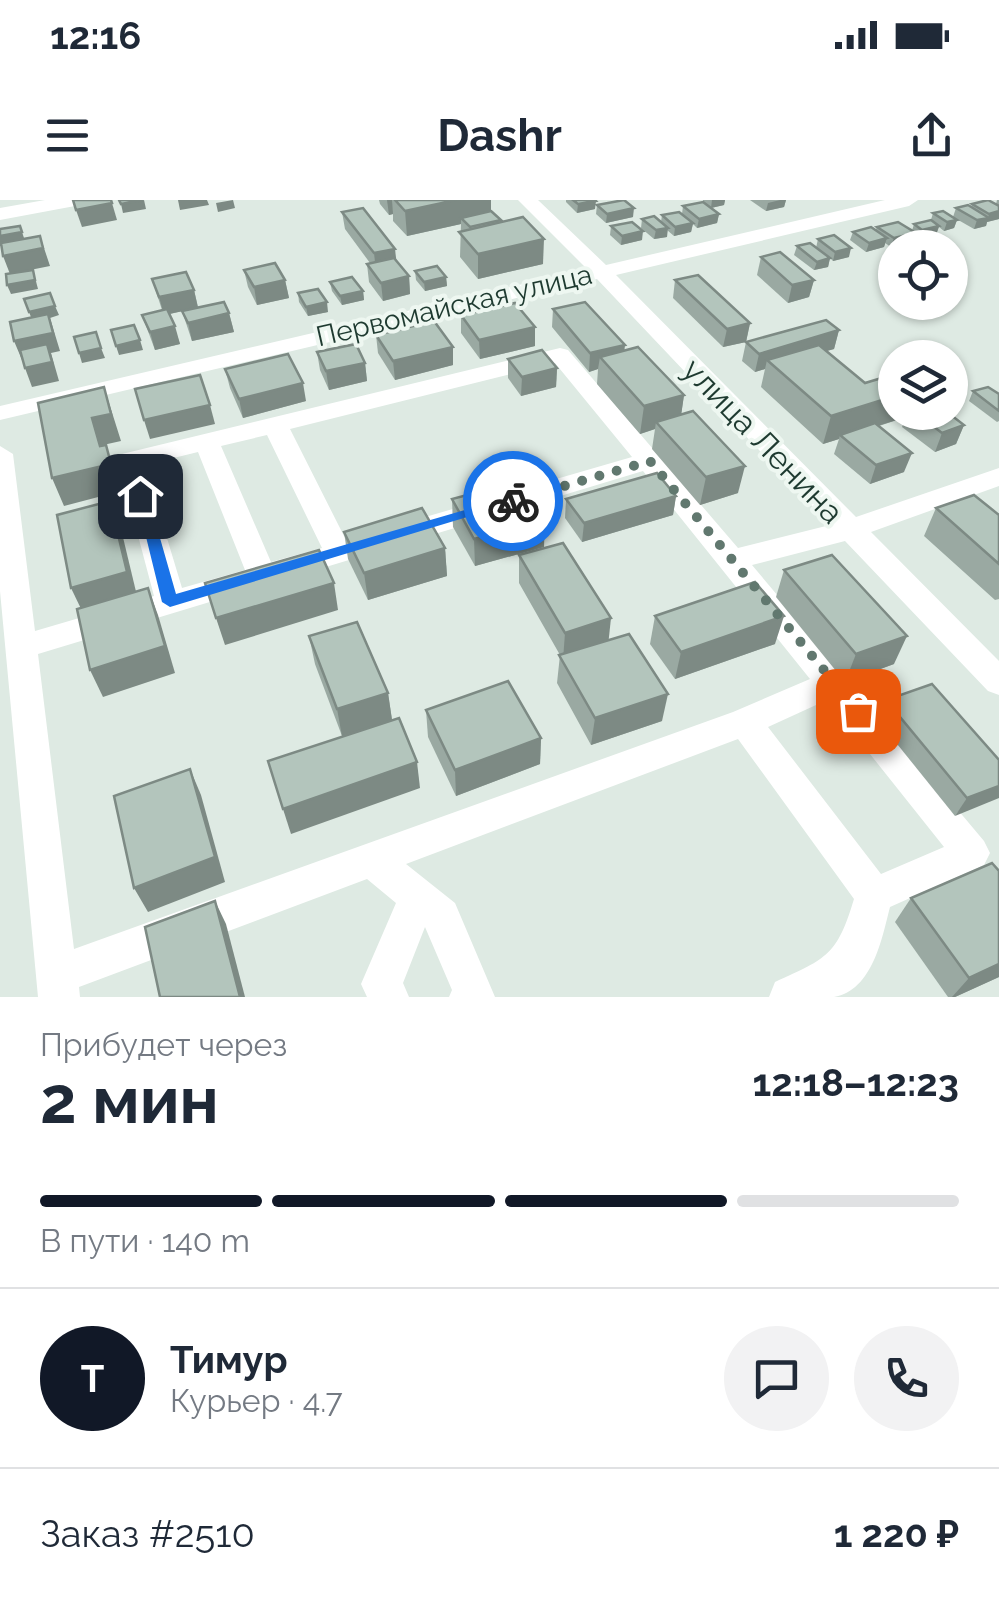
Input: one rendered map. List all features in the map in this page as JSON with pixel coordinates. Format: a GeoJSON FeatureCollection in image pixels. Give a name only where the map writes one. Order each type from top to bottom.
{"type":"FeatureCollection","features":[{"type":"Feature","properties":{"kind":"street"},"geometry":{"type":"LineString","coordinates":[[0,214],[76,200]]}},
{"type":"Feature","properties":{"kind":"street","name":"улица Ленина"},"geometry":{"type":"LineString","coordinates":[[527,200],[601,270],[999,682]]}},
{"type":"Feature","properties":{"kind":"street","name":"Первомайская улица"},"geometry":{"type":"LineString","coordinates":[[0,413],[909,200]]}},
{"type":"Feature","properties":{"kind":"street"},"geometry":{"type":"LineString","coordinates":[[170,602],[130,460],[560,355],[835,682],[971,853],[874,895]]}},
{"type":"Feature","properties":{"kind":"street"},"geometry":{"type":"LineString","coordinates":[[275,425],[338,552]]}},
{"type":"Feature","properties":{"kind":"street"},"geometry":{"type":"LineString","coordinates":[[207,442],[262,575]]}},
{"type":"Feature","properties":{"kind":"street"},"geometry":{"type":"LineString","coordinates":[[0,454],[58,986],[371,860],[744,722],[835,682]]}},
{"type":"Feature","properties":{"kind":"street"},"geometry":{"type":"LineString","coordinates":[[21,647],[650,461]]}},
{"type":"Feature","properties":{"kind":"street"},"geometry":{"type":"LineString","coordinates":[[732,560],[849,530],[999,477]]}},
{"type":"Feature","properties":{"kind":"street"},"geometry":{"type":"LineString","coordinates":[[744,722],[874,895]]}},
{"type":"Feature","properties":{"kind":"street"},"geometry":{"type":"LineString","coordinates":[[371,860],[441,916],[475,994],[470,997]]}},
{"type":"Feature","properties":{"kind":"street"},"geometry":{"type":"LineString","coordinates":[[790,997],[832,977],[858,952],[874,895]]}},
{"type":"Feature","properties":{"kind":"street"},"geometry":{"type":"LineString","coordinates":[[388,997],[382,984],[418,898]]}},
{"type":"Feature","properties":{"kind":"building"},"geometry":{"type":"Polygon","coordinates":[[[73,200],[111,200],[112,203],[76,210],[73,200]]]}},
{"type":"Feature","properties":{"kind":"building"},"geometry":{"type":"Polygon","coordinates":[[[395,200],[456,200],[405,211],[395,200]]]}},
{"type":"Feature","properties":{"kind":"building"},"geometry":{"type":"Polygon","coordinates":[[[624,200],[634,208],[607,214],[597,205],[624,200]]]}},
{"type":"Feature","properties":{"kind":"building"},"geometry":{"type":"Polygon","coordinates":[[[988,200],[999,206],[999,211],[989,214],[972,204],[988,200]]]}},
{"type":"Feature","properties":{"kind":"building"},"geometry":{"type":"Polygon","coordinates":[[[703,202],[719,214],[699,219],[683,206],[703,202]]]}},
{"type":"Feature","properties":{"kind":"building"},"geometry":{"type":"Polygon","coordinates":[[[968,205],[989,218],[977,220],[956,208],[968,205]]]}},
{"type":"Feature","properties":{"kind":"building"},"geometry":{"type":"Polygon","coordinates":[[[363,208],[395,249],[374,253],[342,212],[363,208]]]}},
{"type":"Feature","properties":{"kind":"building"},"geometry":{"type":"Polygon","coordinates":[[[491,211],[501,220],[470,227],[461,218],[491,211]]]}},
{"type":"Feature","properties":{"kind":"building"},"geometry":{"type":"Polygon","coordinates":[[[943,211],[957,220],[947,222],[933,213],[943,211]]]}},
{"type":"Feature","properties":{"kind":"building"},"geometry":{"type":"Polygon","coordinates":[[[679,212],[693,223],[675,227],[662,215],[679,212]]]}},
{"type":"Feature","properties":{"kind":"building"},"geometry":{"type":"Polygon","coordinates":[[[654,216],[668,228],[656,230],[642,219],[654,216]]]}},
{"type":"Feature","properties":{"kind":"building"},"geometry":{"type":"Polygon","coordinates":[[[523,217],[544,239],[478,254],[459,232],[523,217]]]}},
{"type":"Feature","properties":{"kind":"building"},"geometry":{"type":"Polygon","coordinates":[[[931,220],[939,226],[922,230],[914,224],[931,220]]]}},
{"type":"Feature","properties":{"kind":"building"},"geometry":{"type":"Polygon","coordinates":[[[632,222],[643,231],[622,236],[611,226],[632,222]]]}},
{"type":"Feature","properties":{"kind":"building"},"geometry":{"type":"Polygon","coordinates":[[[898,222],[911,230],[882,230],[877,227],[898,222]]]}},
{"type":"Feature","properties":{"kind":"building"},"geometry":{"type":"Polygon","coordinates":[[[20,226],[22,232],[0,236],[0,229],[20,226]]]}},
{"type":"Feature","properties":{"kind":"building"},"geometry":{"type":"Polygon","coordinates":[[[871,227],[878,232],[878,240],[869,243],[853,232],[871,227]]]}},
{"type":"Feature","properties":{"kind":"building"},"geometry":{"type":"Polygon","coordinates":[[[834,235],[851,248],[835,252],[818,239],[834,235]]]}},
{"type":"Feature","properties":{"kind":"building"},"geometry":{"type":"Polygon","coordinates":[[[40,236],[43,248],[3,256],[1,243],[40,236]]]}},
{"type":"Feature","properties":{"kind":"building"},"geometry":{"type":"Polygon","coordinates":[[[810,243],[830,258],[817,262],[797,246],[810,243]]]}},
{"type":"Feature","properties":{"kind":"building"},"geometry":{"type":"Polygon","coordinates":[[[780,252],[814,280],[792,285],[761,257],[780,252]]]}},
{"type":"Feature","properties":{"kind":"building"},"geometry":{"type":"Polygon","coordinates":[[[394,258],[409,276],[381,283],[367,264],[394,258]]]}},
{"type":"Feature","properties":{"kind":"building"},"geometry":{"type":"Polygon","coordinates":[[[275,263],[285,280],[254,287],[244,270],[275,263]]]}},
{"type":"Feature","properties":{"kind":"building"},"geometry":{"type":"Polygon","coordinates":[[[437,266],[446,277],[424,282],[415,271],[437,266]]]}},
{"type":"Feature","properties":{"kind":"building"},"geometry":{"type":"Polygon","coordinates":[[[33,270],[35,280],[7,285],[6,274],[33,270]]]}},
{"type":"Feature","properties":{"kind":"building"},"geometry":{"type":"Polygon","coordinates":[[[186,272],[194,290],[159,297],[152,279],[186,272]]]}},
{"type":"Feature","properties":{"kind":"building"},"geometry":{"type":"Polygon","coordinates":[[[698,275],[750,323],[727,329],[675,280],[698,275]]]}},
{"type":"Feature","properties":{"kind":"building"},"geometry":{"type":"Polygon","coordinates":[[[352,277],[363,291],[340,296],[330,282],[352,277]]]}},
{"type":"Feature","properties":{"kind":"building"},"geometry":{"type":"Polygon","coordinates":[[[318,289],[327,302],[306,307],[298,293],[318,289]]]}},
{"type":"Feature","properties":{"kind":"building"},"geometry":{"type":"Polygon","coordinates":[[[50,293],[55,306],[29,312],[24,299],[50,293]]]}},
{"type":"Feature","properties":{"kind":"building"},"geometry":{"type":"Polygon","coordinates":[[[224,302],[229,313],[188,323],[182,311],[224,302]]]}},
{"type":"Feature","properties":{"kind":"building"},"geometry":{"type":"Polygon","coordinates":[[[585,302],[625,345],[590,353],[553,309],[585,302]]]}},
{"type":"Feature","properties":{"kind":"building"},"geometry":{"type":"Polygon","coordinates":[[[515,303],[535,327],[479,340],[461,315],[515,303]]]}},
{"type":"Feature","properties":{"kind":"building"},"geometry":{"type":"Polygon","coordinates":[[[167,309],[175,326],[150,332],[142,315],[167,309]]]}},
{"type":"Feature","properties":{"kind":"building"},"geometry":{"type":"Polygon","coordinates":[[[48,314],[53,333],[14,341],[10,322],[48,314]]]}},
{"type":"Feature","properties":{"kind":"building"},"geometry":{"type":"Polygon","coordinates":[[[826,320],[839,330],[759,354],[746,342],[826,320]]]}},
{"type":"Feature","properties":{"kind":"building"},"geometry":{"type":"Polygon","coordinates":[[[434,321],[453,347],[393,361],[376,335],[434,321]]]}},
{"type":"Feature","properties":{"kind":"building"},"geometry":{"type":"Polygon","coordinates":[[[134,325],[140,340],[116,346],[111,330],[134,325]]]}},
{"type":"Feature","properties":{"kind":"building"},"geometry":{"type":"Polygon","coordinates":[[[96,332],[101,348],[79,353],[74,337],[96,332]]]}},
{"type":"Feature","properties":{"kind":"building"},"geometry":{"type":"Polygon","coordinates":[[[47,344],[52,362],[25,368],[20,350],[47,344]]]}},
{"type":"Feature","properties":{"kind":"building"},"geometry":{"type":"Polygon","coordinates":[[[356,344],[365,363],[326,371],[317,352],[356,344]]]}},
{"type":"Feature","properties":{"kind":"building"},"geometry":{"type":"Polygon","coordinates":[[[819,345],[865,383],[878,379],[878,401],[831,416],[767,360],[819,345]]]}},
{"type":"Feature","properties":{"kind":"building"},"geometry":{"type":"Polygon","coordinates":[[[638,347],[684,395],[644,406],[600,357],[638,347]]]}},
{"type":"Feature","properties":{"kind":"building"},"geometry":{"type":"Polygon","coordinates":[[[542,350],[557,368],[522,377],[508,359],[542,350]]]}},
{"type":"Feature","properties":{"kind":"building"},"geometry":{"type":"Polygon","coordinates":[[[288,354],[303,383],[239,399],[225,369],[288,354]]]}},
{"type":"Feature","properties":{"kind":"building"},"geometry":{"type":"Polygon","coordinates":[[[200,375],[210,405],[144,420],[135,389],[200,375]]]}},
{"type":"Feature","properties":{"kind":"building"},"geometry":{"type":"Polygon","coordinates":[[[104,387],[111,414],[92,418],[100,446],[106,445],[111,464],[52,478],[38,403],[104,387]]]}},
{"type":"Feature","properties":{"kind":"building"},"geometry":{"type":"Polygon","coordinates":[[[988,387],[999,394],[999,411],[973,391],[988,387]]]}},
{"type":"Feature","properties":{"kind":"building"},"geometry":{"type":"Polygon","coordinates":[[[693,411],[745,466],[706,477],[656,422],[693,411]]]}},
{"type":"Feature","properties":{"kind":"building"},"geometry":{"type":"Polygon","coordinates":[[[875,423],[878,430],[884,430],[912,453],[876,465],[840,435],[875,423]]]}},
{"type":"Feature","properties":{"kind":"building"},"geometry":{"type":"Polygon","coordinates":[[[657,473],[676,496],[584,523],[566,499],[657,473]]]}},
{"type":"Feature","properties":{"kind":"building"},"geometry":{"type":"Polygon","coordinates":[[[520,481],[545,519],[474,539],[452,499],[520,481]]]}},
{"type":"Feature","properties":{"kind":"building"},"geometry":{"type":"Polygon","coordinates":[[[974,495],[999,515],[999,564],[936,508],[974,495]]]}},
{"type":"Feature","properties":{"kind":"building"},"geometry":{"type":"Polygon","coordinates":[[[110,501],[127,572],[71,588],[57,515],[110,501]]]}},
{"type":"Feature","properties":{"kind":"building"},"geometry":{"type":"Polygon","coordinates":[[[422,508],[445,548],[364,573],[344,532],[422,508]]]}},
{"type":"Feature","properties":{"kind":"building"},"geometry":{"type":"Polygon","coordinates":[[[563,543],[611,618],[565,633],[519,555],[563,543]]]}},
{"type":"Feature","properties":{"kind":"building"},"geometry":{"type":"Polygon","coordinates":[[[319,550],[334,583],[216,618],[205,583],[319,550]]]}},
{"type":"Feature","properties":{"kind":"building"},"geometry":{"type":"Polygon","coordinates":[[[832,555],[907,636],[856,654],[784,570],[832,555]]]}},
{"type":"Feature","properties":{"kind":"building"},"geometry":{"type":"Polygon","coordinates":[[[755,582],[784,616],[681,652],[655,616],[755,582]]]}},
{"type":"Feature","properties":{"kind":"building"},"geometry":{"type":"Polygon","coordinates":[[[148,588],[165,646],[90,670],[77,609],[148,588]]]}},
{"type":"Feature","properties":{"kind":"building"},"geometry":{"type":"Polygon","coordinates":[[[357,622],[388,693],[337,709],[309,636],[357,622]]]}},
{"type":"Feature","properties":{"kind":"building"},"geometry":{"type":"Polygon","coordinates":[[[629,634],[668,694],[595,718],[559,655],[629,634]]]}},
{"type":"Feature","properties":{"kind":"building"},"geometry":{"type":"Polygon","coordinates":[[[508,681],[541,738],[455,770],[426,710],[508,681]]]}},
{"type":"Feature","properties":{"kind":"building"},"geometry":{"type":"Polygon","coordinates":[[[932,684],[999,760],[999,786],[967,798],[886,700],[932,684]]]}},
{"type":"Feature","properties":{"kind":"building"},"geometry":{"type":"Polygon","coordinates":[[[399,718],[417,762],[283,809],[268,761],[399,718]]]}},
{"type":"Feature","properties":{"kind":"building"},"geometry":{"type":"Polygon","coordinates":[[[190,769],[215,857],[134,888],[114,796],[190,769]]]}},
{"type":"Feature","properties":{"kind":"building"},"geometry":{"type":"Polygon","coordinates":[[[992,863],[999,871],[999,964],[969,978],[911,898],[992,863]]]}},
{"type":"Feature","properties":{"kind":"building"},"geometry":{"type":"Polygon","coordinates":[[[215,901],[240,997],[160,997],[145,927],[215,901]]]}},
{"type":"Feature","properties":{"kind":"way so far"},"geometry":{"type":"LineString","coordinates":[[513,501],[650,461],[858,711]]}},
{"type":"Feature","properties":{"kind":"route"},"geometry":{"type":"LineString","coordinates":[[140,496],[170,602],[513,501]]}}]}
